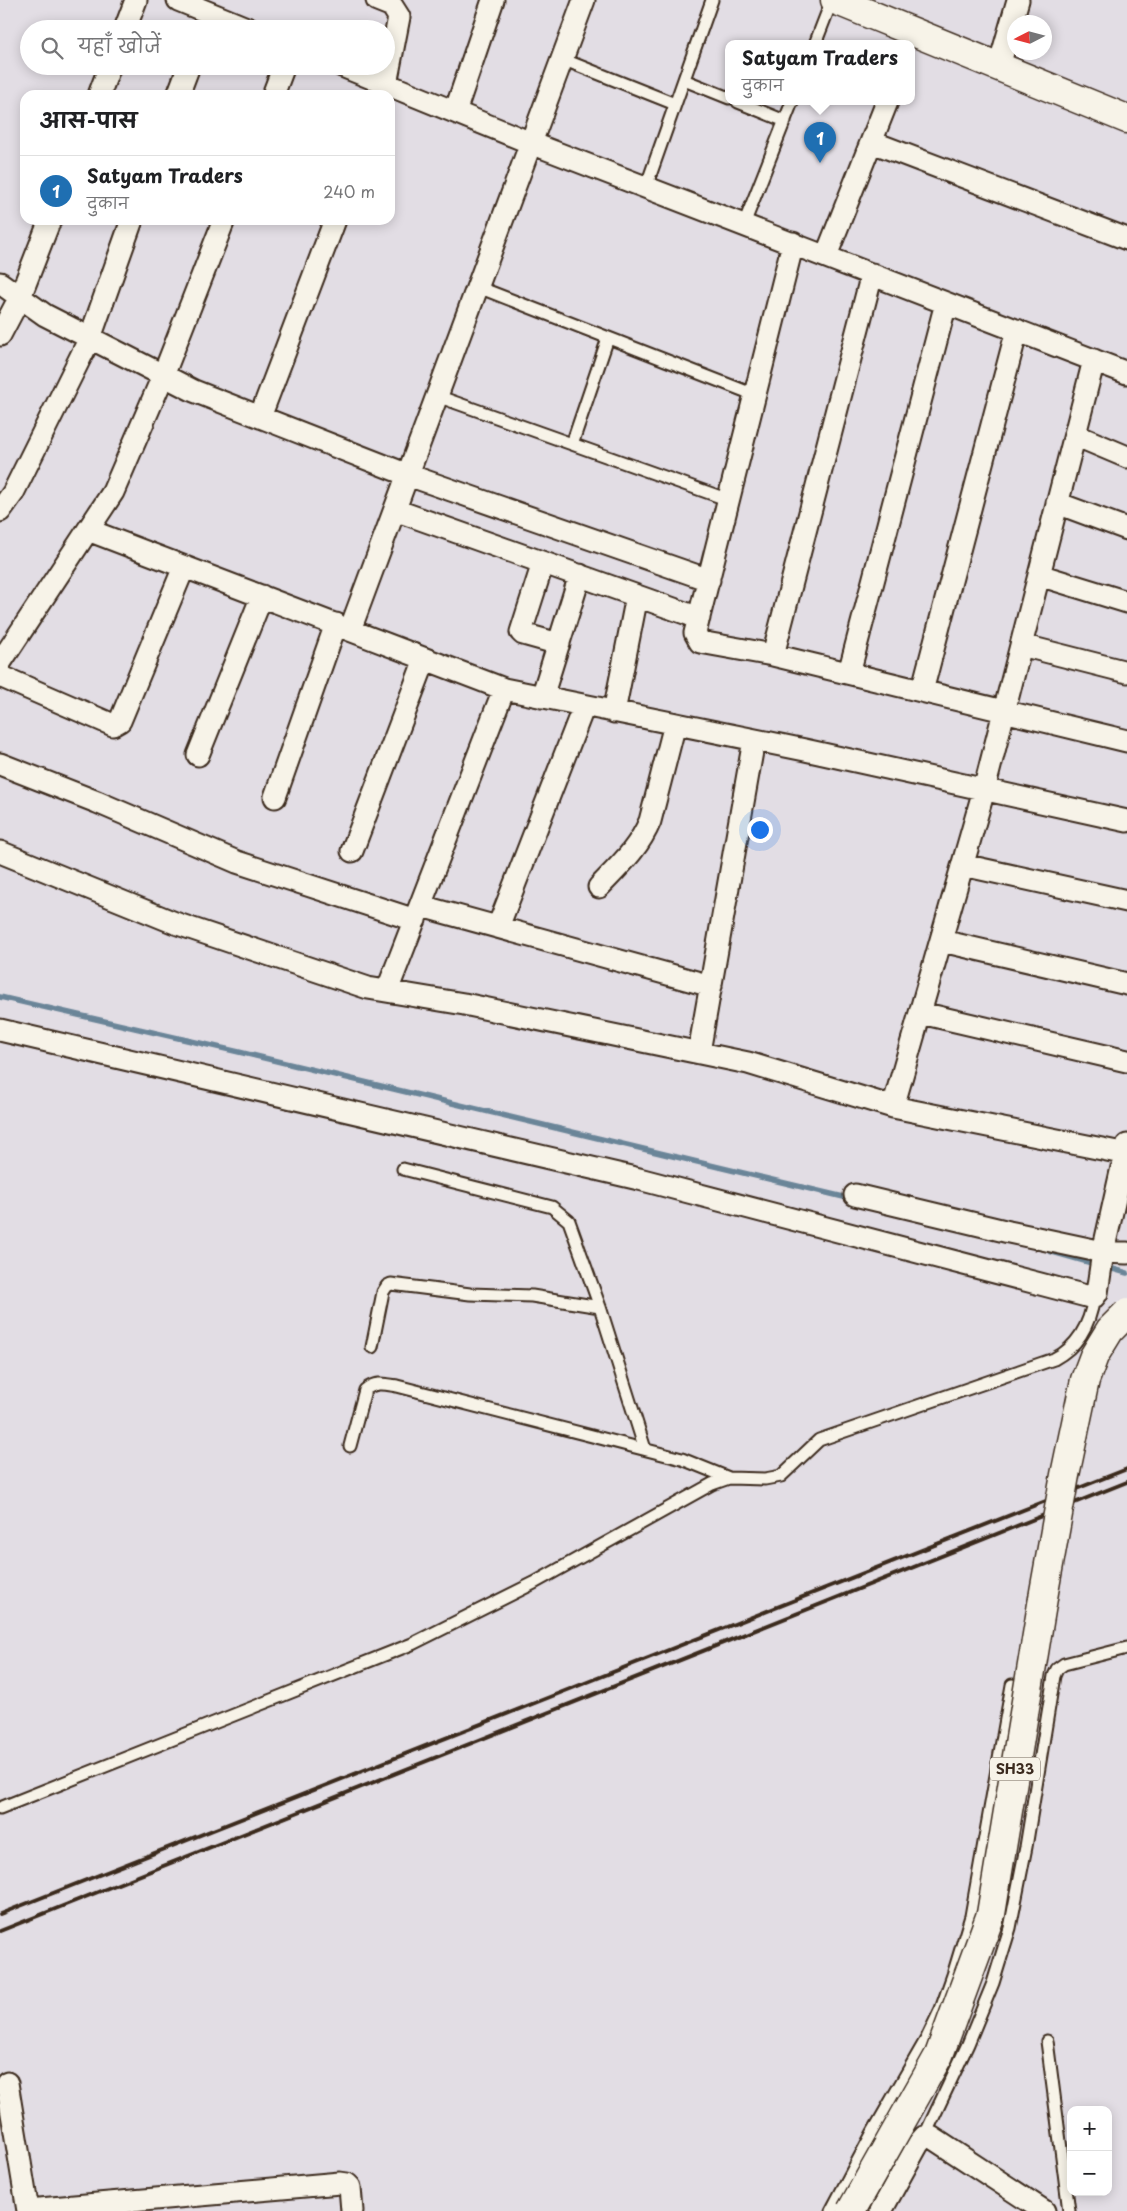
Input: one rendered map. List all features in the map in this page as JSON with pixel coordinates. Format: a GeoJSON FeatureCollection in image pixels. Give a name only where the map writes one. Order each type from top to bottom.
{"type":"FeatureCollection","features":[{"type":"Feature","properties":{"kind":"main road"},"geometry":{"type":"LineString","coordinates":[[834,0],[912,38],[999,66],[1127,119]]}},
{"type":"Feature","properties":{"kind":"main road","name":"SH33"},"geometry":{"type":"LineString","coordinates":[[852,2211],[939,2055],[991,1914],[1044,1592],[1085,1380],[1094,1356],[1110,1330],[1127,1313]]}},
{"type":"Feature","properties":{"kind":"street"},"geometry":{"type":"LineString","coordinates":[[128,20],[136,0]]}},
{"type":"Feature","properties":{"kind":"street"},"geometry":{"type":"LineString","coordinates":[[178,0],[205,20]]}},
{"type":"Feature","properties":{"kind":"street"},"geometry":{"type":"LineString","coordinates":[[377,0],[392,6],[399,17],[395,36]]}},
{"type":"Feature","properties":{"kind":"street"},"geometry":{"type":"LineString","coordinates":[[455,112],[493,0]]}},
{"type":"Feature","properties":{"kind":"street"},"geometry":{"type":"LineString","coordinates":[[275,797],[343,627],[395,510],[584,0]]}},
{"type":"Feature","properties":{"kind":"street"},"geometry":{"type":"LineString","coordinates":[[999,66],[1018,0]]}},
{"type":"Feature","properties":{"kind":"street"},"geometry":{"type":"LineString","coordinates":[[101,90],[107,75]]}},
{"type":"Feature","properties":{"kind":"street"},"geometry":{"type":"LineString","coordinates":[[180,90],[186,75]]}},
{"type":"Feature","properties":{"kind":"street"},"geometry":{"type":"LineString","coordinates":[[275,90],[281,75]]}},
{"type":"Feature","properties":{"kind":"street"},"geometry":{"type":"LineString","coordinates":[[358,75],[384,90],[387,75]]}},
{"type":"Feature","properties":{"kind":"street"},"geometry":{"type":"LineString","coordinates":[[395,93],[455,112],[1127,373]]}},
{"type":"Feature","properties":{"kind":"street"},"geometry":{"type":"LineString","coordinates":[[826,256],[886,105]]}},
{"type":"Feature","properties":{"kind":"street"},"geometry":{"type":"LineString","coordinates":[[872,142],[1127,239]]}},
{"type":"Feature","properties":{"kind":"street"},"geometry":{"type":"LineString","coordinates":[[0,335],[20,296],[48,225]]}},
{"type":"Feature","properties":{"kind":"street"},"geometry":{"type":"LineString","coordinates":[[0,511],[13,493],[90,338],[130,225]]}},
{"type":"Feature","properties":{"kind":"street"},"geometry":{"type":"LineString","coordinates":[[0,664],[113,492],[164,376],[222,225]]}},
{"type":"Feature","properties":{"kind":"street"},"geometry":{"type":"LineString","coordinates":[[260,417],[333,225]]}},
{"type":"Feature","properties":{"kind":"street"},"geometry":{"type":"LineString","coordinates":[[793,243],[695,634],[700,642],[773,655],[1127,741]]}},
{"type":"Feature","properties":{"kind":"street"},"geometry":{"type":"LineString","coordinates":[[773,655],[872,274]]}},
{"type":"Feature","properties":{"kind":"street"},"geometry":{"type":"LineString","coordinates":[[0,283],[45,315],[194,391],[408,476],[709,580]]}},
{"type":"Feature","properties":{"kind":"street"},"geometry":{"type":"LineString","coordinates":[[849,673],[946,303]]}},
{"type":"Feature","properties":{"kind":"street"},"geometry":{"type":"LineString","coordinates":[[922,691],[1017,330]]}},
{"type":"Feature","properties":{"kind":"street"},"geometry":{"type":"LineString","coordinates":[[893,1107],[942,942],[984,790],[1094,360]]}},
{"type":"Feature","properties":{"kind":"street"},"geometry":{"type":"LineString","coordinates":[[1075,435],[1127,457]]}},
{"type":"Feature","properties":{"kind":"street"},"geometry":{"type":"LineString","coordinates":[[1057,503],[1127,529]]}},
{"type":"Feature","properties":{"kind":"street"},"geometry":{"type":"LineString","coordinates":[[395,510],[700,618]]}},
{"type":"Feature","properties":{"kind":"street"},"geometry":{"type":"LineString","coordinates":[[88,530],[504,689],[754,740],[1127,821]]}},
{"type":"Feature","properties":{"kind":"street"},"geometry":{"type":"LineString","coordinates":[[543,562],[520,628],[523,634],[559,644]]}},
{"type":"Feature","properties":{"kind":"street"},"geometry":{"type":"LineString","coordinates":[[0,676],[113,725],[117,724],[120,721],[184,567]]}},
{"type":"Feature","properties":{"kind":"street"},"geometry":{"type":"LineString","coordinates":[[542,697],[580,575]]}},
{"type":"Feature","properties":{"kind":"street"},"geometry":{"type":"LineString","coordinates":[[1039,575],[1127,602]]}},
{"type":"Feature","properties":{"kind":"street"},"geometry":{"type":"LineString","coordinates":[[198,755],[262,596]]}},
{"type":"Feature","properties":{"kind":"street"},"geometry":{"type":"LineString","coordinates":[[614,712],[637,596]]}},
{"type":"Feature","properties":{"kind":"street"},"geometry":{"type":"LineString","coordinates":[[1021,645],[1127,672]]}},
{"type":"Feature","properties":{"kind":"street"},"geometry":{"type":"LineString","coordinates":[[352,850],[425,659]]}},
{"type":"Feature","properties":{"kind":"street"},"geometry":{"type":"LineString","coordinates":[[387,991],[504,689]]}},
{"type":"Feature","properties":{"kind":"street"},"geometry":{"type":"LineString","coordinates":[[498,927],[584,706]]}},
{"type":"Feature","properties":{"kind":"street"},"geometry":{"type":"LineString","coordinates":[[599,887],[638,846],[644,836],[675,724]]}},
{"type":"Feature","properties":{"kind":"street"},"geometry":{"type":"LineString","coordinates":[[699,1052],[754,740]]}},
{"type":"Feature","properties":{"kind":"street"},"geometry":{"type":"LineString","coordinates":[[0,764],[97,802],[237,862],[418,913],[498,927],[711,986]]}},
{"type":"Feature","properties":{"kind":"street"},"geometry":{"type":"LineString","coordinates":[[0,852],[175,923],[368,988],[464,1004],[699,1052],[748,1063],[893,1107],[1126,1151],[1099,1272],[1090,1298],[639,1179],[0,1030]]}},
{"type":"Feature","properties":{"kind":"street"},"geometry":{"type":"LineString","coordinates":[[963,865],[1127,901]]}},
{"type":"Feature","properties":{"kind":"street"},"geometry":{"type":"LineString","coordinates":[[942,942],[1127,984]]}},
{"type":"Feature","properties":{"kind":"street"},"geometry":{"type":"LineString","coordinates":[[921,1013],[1127,1062]]}},
{"type":"Feature","properties":{"kind":"street"},"geometry":{"type":"LineString","coordinates":[[856,1195],[1009,1232],[1099,1272]]}},
{"type":"Feature","properties":{"kind":"street"},"geometry":{"type":"LineString","coordinates":[[1099,1272],[1127,1253]]}},
{"type":"Feature","properties":{"kind":"street"},"geometry":{"type":"LineString","coordinates":[[7,2083],[28,2210],[340,2183],[347,2184],[350,2187],[352,2211]]}},
{"type":"Feature","properties":{"kind":"street"},"geometry":{"type":"LineString","coordinates":[[881,2211],[924,2137],[930,2136],[1044,2211]]}},
{"type":"Feature","properties":{"kind":"lane"},"geometry":{"type":"LineString","coordinates":[[646,187],[712,0]]}},
{"type":"Feature","properties":{"kind":"lane"},"geometry":{"type":"LineString","coordinates":[[817,40],[834,0]]}},
{"type":"Feature","properties":{"kind":"lane"},"geometry":{"type":"LineString","coordinates":[[562,59],[676,104]]}},
{"type":"Feature","properties":{"kind":"lane"},"geometry":{"type":"LineString","coordinates":[[684,80],[725,96]]}},
{"type":"Feature","properties":{"kind":"lane"},"geometry":{"type":"LineString","coordinates":[[745,105],[785,121]]}},
{"type":"Feature","properties":{"kind":"lane"},"geometry":{"type":"LineString","coordinates":[[744,224],[791,105]]}},
{"type":"Feature","properties":{"kind":"lane"},"geometry":{"type":"LineString","coordinates":[[478,287],[755,395]]}},
{"type":"Feature","properties":{"kind":"lane"},"geometry":{"type":"LineString","coordinates":[[572,444],[608,338]]}},
{"type":"Feature","properties":{"kind":"lane"},"geometry":{"type":"LineString","coordinates":[[437,396],[729,500]]}},
{"type":"Feature","properties":{"kind":"lane"},"geometry":{"type":"LineString","coordinates":[[403,1169],[552,1207],[569,1222],[600,1307],[645,1449]]}},
{"type":"Feature","properties":{"kind":"lane"},"geometry":{"type":"LineString","coordinates":[[350,1446],[365,1390],[370,1385],[379,1383],[682,1459],[729,1478],[765,1479],[781,1476],[819,1440],[1054,1360],[1065,1354],[1083,1334],[1091,1317],[1099,1272]]}},
{"type":"Feature","properties":{"kind":"lane"},"geometry":{"type":"LineString","coordinates":[[372,1347],[383,1292],[391,1284],[470,1294],[532,1296],[600,1307]]}},
{"type":"Feature","properties":{"kind":"lane"},"geometry":{"type":"LineString","coordinates":[[0,1808],[412,1644],[526,1587],[712,1484],[729,1478]]}},
{"type":"Feature","properties":{"kind":"lane"},"geometry":{"type":"LineString","coordinates":[[924,2137],[968,2044],[990,1992],[1010,1928],[1026,1847],[1054,1676],[1057,1669],[1064,1664],[1127,1648]]}},
{"type":"Feature","properties":{"kind":"lane"},"geometry":{"type":"LineString","coordinates":[[831,2211],[873,2132],[927,2038],[941,2009],[953,1975],[972,1916],[1012,1685]]}},
{"type":"Feature","properties":{"kind":"lane"},"geometry":{"type":"LineString","coordinates":[[1048,2041],[1069,2211]]}},
{"type":"Feature","properties":{"kind":"waterway"},"geometry":{"type":"LineString","coordinates":[[0,997],[239,1052],[852,1199]]}},
{"type":"Feature","properties":{"kind":"waterway"},"geometry":{"type":"LineString","coordinates":[[1049,1251],[1127,1273]]}},
{"type":"Feature","properties":{"kind":"railway"},"geometry":{"type":"LineString","coordinates":[[0,1914],[1127,1469]]}},
{"type":"Feature","properties":{"kind":"railway"},"geometry":{"type":"LineString","coordinates":[[0,1931],[1127,1482]]}},
{"type":"Feature","properties":{"kind":"place","name":"Satyam Traders"},"geometry":{"type":"Point","coordinates":[820,163]}}]}
